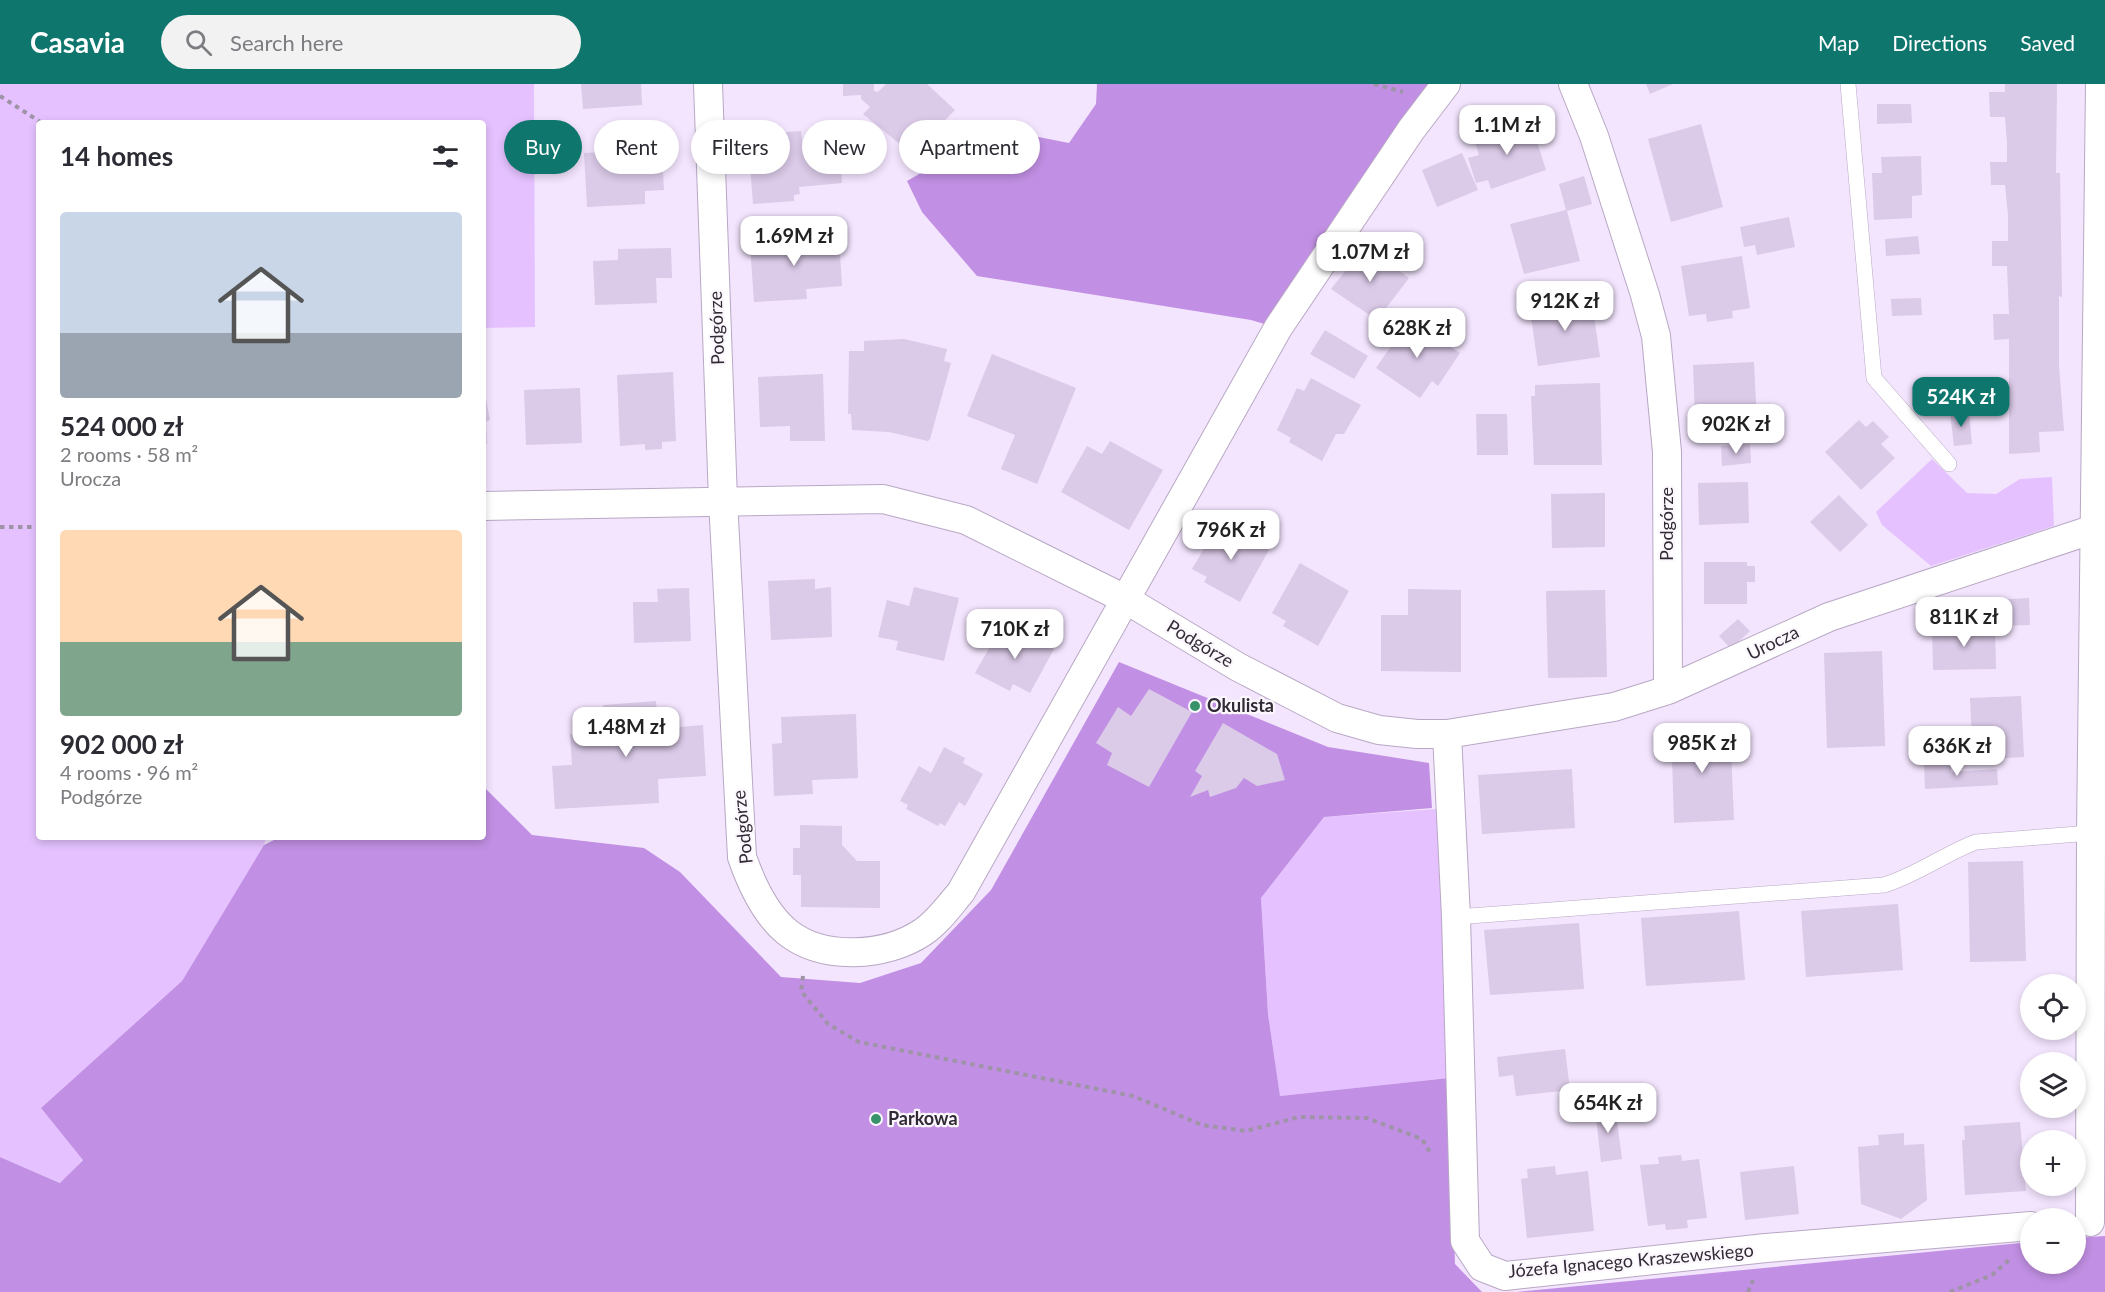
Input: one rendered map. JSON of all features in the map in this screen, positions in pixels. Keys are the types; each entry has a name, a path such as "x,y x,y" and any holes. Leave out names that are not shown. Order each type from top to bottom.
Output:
{"street":[{"name":"Podgórze","path":"708,84 723,500 742,857 751,883 772,915 787,932 833,951 864,952 895,945 922,932 942,915 961,892 1278,328 1411,130 1446,84"},
{"name":"Podgórze","path":"1574,84 1598,147 1646,295 1656,336 1666,452 1668,690"},
{"path":"2090,1222 2091,833 2099,529 2100,84"},
{"name":"Podgórze","path":"486,506 883,499 966,520 1125,599 1238,667 1337,718 1379,730 1447,734"},
{"name":"Urocza","path":"1447,734 1614,707 1668,690 1829,617 2099,529"},
{"name":"Józefa Ignacego Kraszewskiego","path":"1447,734 1456,917 1466,1241 1482,1267 1505,1276 1766,1248 2020,1227"}],"lane":[{"path":"1848,84 1874,378 1948,464"},
{"path":"1456,917 1884,885 1907,878 1958,848 1976,842 2091,833"}],"path":[{"path":"0,96 37,120"},
{"path":"0,527 36,527"},
{"path":"807,942 801,991 828,1024 859,1042 971,1062 1133,1096 1202,1125 1246,1131 1299,1117 1367,1119 1422,1139 1433,1158"},
{"path":"1950,1292 1992,1275 2018,1252"}],"shaded area":[{"path":"0,84 534,84 534,120 504,120 504,174 534,174 535,327 486,328 486,120 36,120 36,840 265,840 182,981 41,1108 83,1159 61,1183 0,1157"},
{"path":"1097,84 1446,84 1278,328 1251,320 977,276 922,212 907,181 919,174 1040,174 1040,137 1069,143 1096,104"},
{"path":"1932,459 1967,493 1996,494 2020,479 2052,477 2054,526 1931,566 1882,525 1876,512"},
{"path":"1119,662 1328,747 1429,763 1432,808 1324,817 1261,898 1268,1014 1280,1096 1449,1078 1455,1264 1482,1292 0,1292 0,1157 60,1183 83,1160 41,1108 182,981 264,845 274,840 486,840 486,789 532,835 644,848 680,872 781,977 860,983 921,963 991,890"},
{"path":"1450,808 1449,1078 1280,1096 1268,1014 1261,898 1324,817"},
{"path":"2105,1236 2105,1292 1517,1292 2020,1243 2020,1274 2086,1274 2086,1237"}],"building":[{"path":"581,84 641,84 642,105 583,109"},
{"path":"843,84 874,84 874,91 878,92 886,84 927,84 955,110 945,120 899,120 899,143 887,134 887,120 870,120 863,114 870,107 861,99 861,95 843,96"},
{"path":"1646,84 1673,84 1650,94"},
{"path":"2005,84 2057,84 2056,173 2060,173 2062,297 2059,296 2059,366 2064,431 2039,432 2040,452 2009,454 2009,339 1994,340 1993,314 2009,314 2007,266 1992,266 1992,241 2008,241 2008,215 2005,185 1991,185 1990,162 2007,162 2007,143 2005,117 1990,117 1989,92 2005,92"},
{"path":"1877,104 1911,104 1912,123 1877,124"},
{"path":"1530,120 1546,170 1491,189 1488,180 1476,183 1468,158 1479,155 1474,139"},
{"path":"1701,124 1723,207 1671,222 1648,139"},
{"path":"801,131 802,174 841,174 842,183 799,187 800,194 794,195 794,201 753,204 751,174 790,174 790,132"},
{"path":"594,152 594,174 663,174 664,190 645,191 645,204 587,207 584,153"},
{"path":"1462,153 1478,190 1437,207 1422,170"},
{"path":"1921,156 1922,195 1912,196 1912,218 1874,220 1872,173 1882,173 1881,157"},
{"path":"1584,176 1592,204 1567,211 1580,261 1524,274 1510,224 1566,210 1559,184"},
{"path":"1789,217 1795,247 1757,255 1755,245 1744,247 1740,227"},
{"path":"798,231 799,241 839,238 842,286 806,289 807,299 754,302 750,244 776,242 780,232"},
{"path":"1918,236 1920,254 1886,256 1885,239"},
{"path":"1365,246 1409,278 1377,320 1331,289"},
{"path":"671,248 672,278 656,278 657,303 595,305 593,261 618,260 618,249"},
{"path":"1742,256 1750,308 1732,311 1733,318 1707,322 1706,314 1689,316 1681,266"},
{"path":"1587,294 1589,304 1592,303 1600,357 1538,366 1530,310 1562,306 1560,298"},
{"path":"1921,298 1922,315 1892,316 1891,299"},
{"path":"1411,317 1429,333 1460,353 1438,386 1432,381 1420,398 1376,368"},
{"path":"1325,330 1368,356 1354,379 1310,354"},
{"path":"904,339 947,349 944,361 951,363 930,439 928,441 889,432 852,430 851,414 848,414 849,351 864,351 864,341"},
{"path":"992,354 1076,388 1037,484 1001,469 1015,435 967,416"},
{"path":"1754,362 1757,424 1718,426 1718,416 1695,417 1693,365"},
{"path":"673,372 676,441 662,442 662,449 645,450 645,444 620,446 617,375"},
{"path":"823,374 825,441 790,441 790,426 760,427 758,377"},
{"path":"1311,378 1361,405 1344,434 1336,434 1322,461 1289,442 1291,438 1277,430 1297,388 1304,391"},
{"path":"1600,383 1602,465 1534,465 1531,396 1535,396 1535,385"},
{"path":"580,388 582,443 526,445 524,390"},
{"path":"486,399 490,420 486,422"},
{"path":"1969,411 1972,444 1954,446 1950,413"},
{"path":"1476,414 1507,414 1508,455 1477,455"},
{"path":"1859,420 1866,427 1873,421 1889,437 1881,444 1895,458 1861,490 1825,452"},
{"path":"1110,441 1163,470 1129,530 1061,492 1087,446 1102,454"},
{"path":"1750,444 1751,463 1722,466 1721,446"},
{"path":"1748,482 1749,523 1699,525 1698,483"},
{"path":"1605,493 1605,547 1552,548 1551,494"},
{"path":"1839,495 1868,525 1840,552 1810,522"},
{"path":"1220,521 1270,548 1240,602 1204,582 1207,577 1192,569"},
{"path":"1704,562 1747,562 1747,566 1755,566 1755,582 1747,582 1747,604 1704,604"},
{"path":"1300,563 1349,591 1318,646 1283,626 1286,621 1272,613"},
{"path":"815,579 815,589 831,587 832,637 771,640 768,581"},
{"path":"914,587 959,598 944,661 896,650 898,641 878,637 887,600 909,606"},
{"path":"689,588 691,641 634,643 633,602 658,602 657,589"},
{"path":"1408,589 1461,590 1461,672 1381,671 1381,615 1408,615"},
{"path":"1605,590 1607,677 1548,678 1546,591"},
{"path":"2029,598 2030,625 1995,626 1993,600"},
{"path":"1738,619 1750,631 1731,649 1719,636"},
{"path":"1004,622 1054,649 1030,693 1013,684 1010,691 975,673"},
{"path":"1995,626 1996,669 1933,670 1932,628"},
{"path":"1882,651 1885,746 1827,748 1824,653"},
{"path":"1149,689 1192,712 1149,787 1107,765 1112,753 1096,743 1118,707 1131,716"},
{"path":"2021,696 2024,757 1973,760 1970,698"},
{"path":"656,701 658,729 703,725 706,776 658,779 659,803 555,809 552,766 572,765 570,734 585,734 584,726 604,705"},
{"path":"856,714 858,778 812,780 813,794 774,796 772,744 782,743 781,717"},
{"path":"1223,723 1277,754 1285,780 1257,786 1244,778 1236,788 1210,797 1208,790 1190,797 1202,776 1195,771"},
{"path":"1730,725 1734,820 1674,823 1671,727"},
{"path":"944,747 965,758 963,763 983,774 965,806 959,802 945,826 940,823 938,826 906,809 908,805 900,801 919,766 931,773"},
{"path":"1951,762 1951,772 1997,769 1998,785 1925,789 1924,764"},
{"path":"1572,769 1575,828 1482,834 1478,775"},
{"path":"800,825 842,826 842,845 857,861 880,861 880,908 801,907 801,875 793,875 793,848 800,848"},
{"path":"2023,861 2026,961 1970,962 1968,862"},
{"path":"1898,904 1903,970 1806,977 1801,911"},
{"path":"1739,911 1745,980 1646,986 1641,918"},
{"path":"1579,923 1584,989 1490,995 1484,930"},
{"path":"1565,1049 1570,1090 1516,1096 1513,1075 1499,1077 1497,1057"},
{"path":"1615,1106 1622,1159 1601,1162 1595,1108"},
{"path":"2020,1122 2020,1191 1965,1195 1962,1140 1965,1140 1964,1126"},
{"path":"1904,1133 1904,1145 1924,1144 1927,1200 1901,1219 1861,1204 1858,1147 1879,1145 1878,1135"},
{"path":"1681,1155 1682,1161 1699,1159 1707,1218 1687,1220 1688,1228 1666,1230 1665,1224 1648,1226 1640,1165 1659,1164 1658,1157"},
{"path":"1555,1166 1556,1175 1588,1171 1594,1231 1527,1238 1521,1179 1528,1178 1527,1169"},
{"path":"1794,1166 1799,1214 1745,1220 1740,1172"}],"place":[{"name":"Okulista","path":"1195,706"},
{"name":"Parkowa","path":"876,1119"}]}
